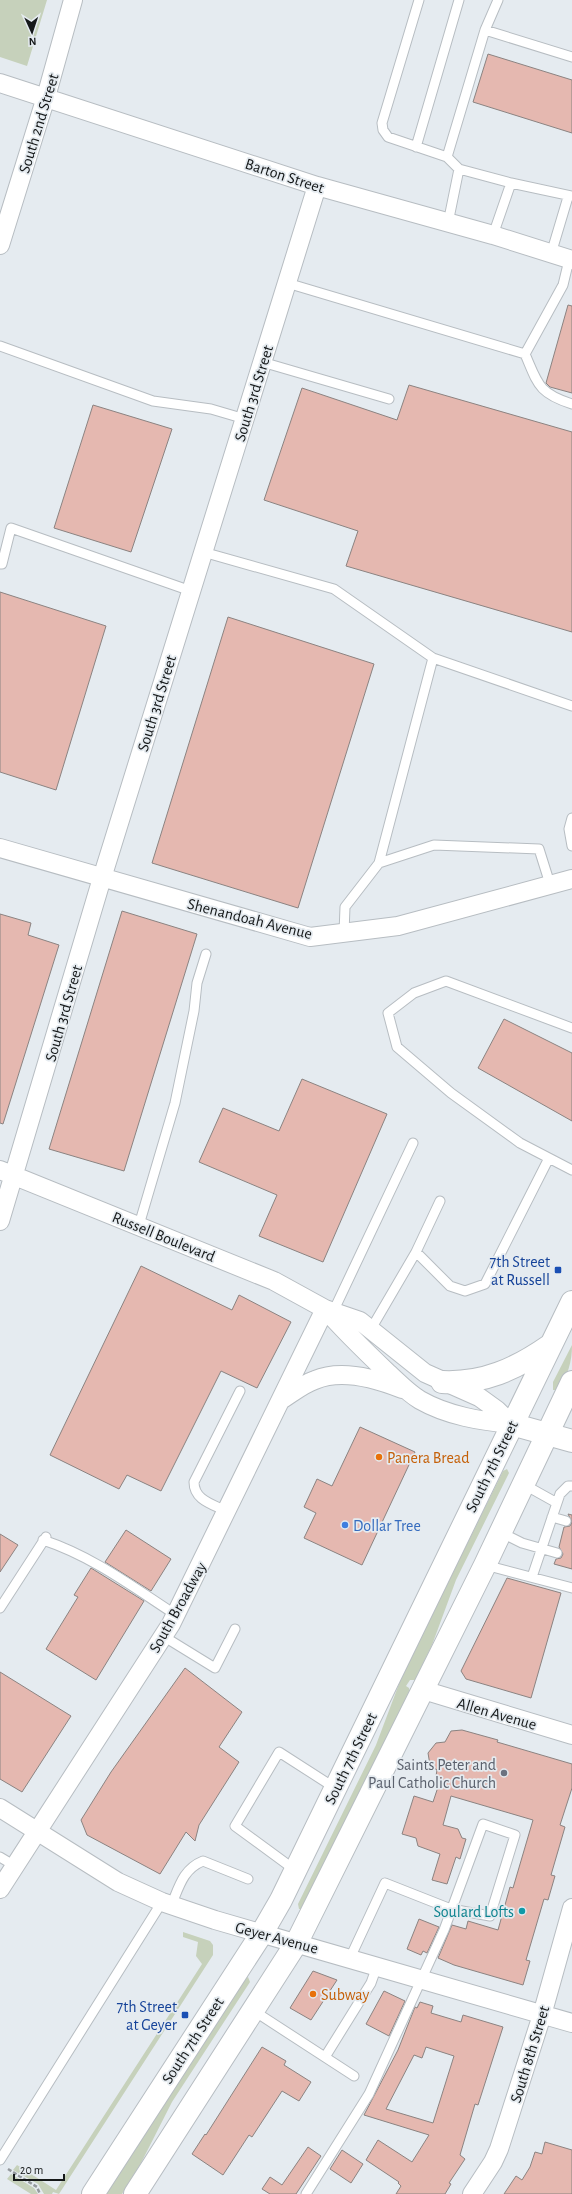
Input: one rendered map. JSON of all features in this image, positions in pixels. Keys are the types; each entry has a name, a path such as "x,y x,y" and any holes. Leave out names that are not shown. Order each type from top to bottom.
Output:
{"main road":[{"name":"South 7th Street","path":"93,2194 262,1933 296,1870 572,1302"},
{"path":"442,1382 474,1381 489,1378 526,1362 550,1345"},
{"path":"135,2194 297,1942 485,1564 572,1382"},
{"name":"Russell Boulevard","path":"512,1424 572,1441"}],"street":[{"name":"South 2nd Street","path":"0,245 46,97 73,0"},
{"name":"Barton Street","path":"0,83 317,186 493,235 571,260"},
{"name":"South 3rd Street","path":"0,1221 8,1172 102,878 317,186"},
{"name":"Shenandoah Avenue","path":"0,848 310,937 398,926 572,879"},
{"name":"Russell Boulevard","path":"8,1172 274,1281 329,1310 360,1321 412,1364 442,1382 479,1397 497,1410 512,1424"},
{"name":"Russell Boulevard","path":"329,1310 349,1337 409,1392 421,1401 448,1412 489,1422 512,1424"},
{"name":"South Broadway","path":"0,1889 176,1616 280,1400 329,1310"},
{"path":"280,1400 315,1380 337,1375 385,1383 409,1392"},
{"name":"Allen Avenue","path":"423,1690 572,1735"},
{"name":"Geyer Avenue","path":"0,1808 118,1882 167,1904 572,2023"},
{"name":"South 8th Street","path":"472,2194 493,2162 499,2149 542,2014 572,1908"}],"lane":[{"path":"419,0 382,123 383,130 388,137 447,157 459,169 511,183 570,196 551,254"},
{"path":"416,147 459,0"},
{"path":"447,157 485,30 498,0"},
{"path":"485,30 572,57"},
{"path":"448,223 459,169"},
{"path":"493,235 511,183"},
{"path":"525,354 563,285 571,260"},
{"path":"287,283 525,354 539,386 557,399 572,404"},
{"path":"0,346 153,401 211,409 245,419"},
{"path":"262,362 389,398"},
{"path":"0,564 2,564 11,528 191,591"},
{"path":"203,552 334,589 433,658 572,706"},
{"path":"344,933 345,907 379,863 433,658"},
{"path":"572,818 569,829 572,846"},
{"path":"379,863 434,845 539,849 550,884"},
{"path":"139,1225 175,1103 194,1011 197,983 206,954"},
{"path":"572,1028 446,981 414,993 388,1013 397,1047 451,1093 520,1143 572,1170"},
{"path":"329,1310 413,1143"},
{"path":"416,1252 450,1286 464,1291 485,1284 549,1158"},
{"path":"371,1329 416,1252 440,1201"},
{"path":"226,1511 197,1496 194,1490 194,1482 240,1391"},
{"path":"523,1484 557,1503"},
{"path":"532,1577 560,1494 568,1486 572,1486"},
{"path":"552,1517 566,1521"},
{"path":"500,1532 541,1549 557,1553"},
{"path":"0,1608 45,1538 100,1565 176,1616"},
{"path":"485,1564 572,1588"},
{"path":"163,1636 215,1668 235,1629"},
{"path":"296,1870 235,1826 278,1752 335,1788"},
{"path":"306,2194 369,2094 451,1909 483,1824 515,1835 490,1916 451,1909 385,1883 350,1958"},
{"path":"0,1857 15,1866"},
{"path":"2,2163 8,2147 192,1865 203,1861 248,1879"},
{"path":"325,2057 371,1984 377,1966"},
{"path":"254,2011 354,2076"}],"path":[{"path":"2,2163 37,2187 40,2194"}],"green space":[{"path":"0,0 47,0 27,66 0,57"},
{"path":"572,1345 567,1374 557,1390 553,1390 553,1382"},
{"path":"507,1469 509,1473 456,1580 432,1645 415,1680 410,1680 406,1686 409,1688 410,1692 302,1909 299,1909 298,1904 376,1745 402,1676 503,1471"},
{"path":"183,1932 210,1941 213,1945 213,1955 59,2194 53,2192 52,2194 44,2194 38,2184 13,2170 17,2165 56,2190 202,1964 196,1956 198,1942 183,1937"},
{"path":"248,1977 250,1982 172,2102 141,2163 122,2194 106,2194 246,1978"},
{"path":"11,2174 34,2188 38,2194 31,2194 7,2179"}],"building":[{"path":"488,54 572,80 572,133 473,102"},
{"path":"568,305 572,306 572,393 550,387 546,383"},
{"path":"409,385 572,432 572,632 346,566 358,531 264,500 302,388 397,420"},
{"path":"93,405 172,429 131,552 54,528"},
{"path":"0,592 106,626 56,790 0,772"},
{"path":"228,617 374,664 298,908 152,863"},
{"path":"122,911 197,934 124,1171 49,1149"},
{"path":"0,914 31,923 28,935 59,945 3,1124 0,1123"},
{"path":"504,1019 572,1053 572,1121 478,1068"},
{"path":"302,1079 387,1114 323,1262 259,1236 277,1195 199,1162 223,1108 279,1131"},
{"path":"141,1266 232,1310 239,1295 291,1322 257,1388 221,1371 161,1491 127,1475 119,1489 50,1455"},
{"name":"Dollar Tree","path":"360,1427 415,1452 362,1565 304,1538 316,1513 304,1507 317,1479 332,1486"},
{"path":"568,1514 572,1515 572,1522"},
{"path":"572,1522 572,1569 554,1564 556,1559 561,1558 563,1554 559,1547 564,1527 570,1526"},
{"path":"126,1530 171,1559 151,1591 105,1562"},
{"path":"0,1534 18,1545 0,1572"},
{"path":"91,1568 144,1601 96,1680 46,1649 78,1597 74,1595"},
{"path":"507,1578 561,1593 531,1698 466,1679 461,1671"},
{"path":"185,1668 242,1712 219,1747 239,1762 199,1825 195,1841 186,1832 160,1874 87,1835 81,1820 111,1772"},
{"path":"0,1672 71,1716 22,1792 0,1779"},
{"path":"462,1730 572,1764 572,1788 560,1825 565,1827 551,1875 555,1876 548,1900 544,1899 526,1960 530,1961 523,1985 454,1965 438,1958 452,1925 466,1929 468,1921 498,1930 510,1887 513,1888 533,1820 451,1796 443,1825 458,1829 462,1838 466,1839 460,1859 456,1857 447,1884 432,1880 440,1854 418,1846 416,1838 402,1834 414,1796 433,1802 439,1784 436,1776 437,1770 430,1765 428,1753 436,1743 445,1742 451,1731"},
{"path":"419,1919 439,1927 427,1953 423,1951 421,1955 407,1949"},
{"name":"Subway","path":"313,1971 337,1980 311,2020 290,2008"},
{"path":"384,1991 405,2001 389,2036 366,2024"},
{"path":"420,2002 433,2006 431,2013 461,2022 463,2015 503,2027 478,2105 475,2104 460,2155 465,2159 449,2183 451,2184 445,2194 396,2194 401,2186 398,2183 399,2182 366,2160 378,2140 412,2162 429,2135 364,2115 398,2050 415,2007 417,2008","holes":["426,2047 454,2056 433,2123 386,2109 414,2055 422,2058"]},
{"path":"262,2047 286,2061 284,2065 311,2082 299,2101 282,2091 252,2137 249,2135 223,2175 192,2154 205,2134 206,2135"},
{"path":"545,2142 572,2150 572,2194 504,2194 516,2176 522,2180 530,2167 535,2152 542,2154"},
{"path":"308,2147 321,2156 296,2194 270,2194 262,2189 270,2177 282,2185"},
{"path":"342,2150 363,2164 351,2183 330,2169"}],"place":[{"name":"7th Street at Russell","path":"558,1270"},
{"name":"Panera Bread","path":"379,1457"},
{"name":"Dollar Tree","path":"345,1525"},
{"name":"Saints Peter and Paul Catholic Church","path":"504,1773"},
{"name":"Soulard Lofts","path":"522,1911"},
{"name":"Subway","path":"313,1994"},
{"name":"7th Street at Geyer","path":"185,2015"}]}
